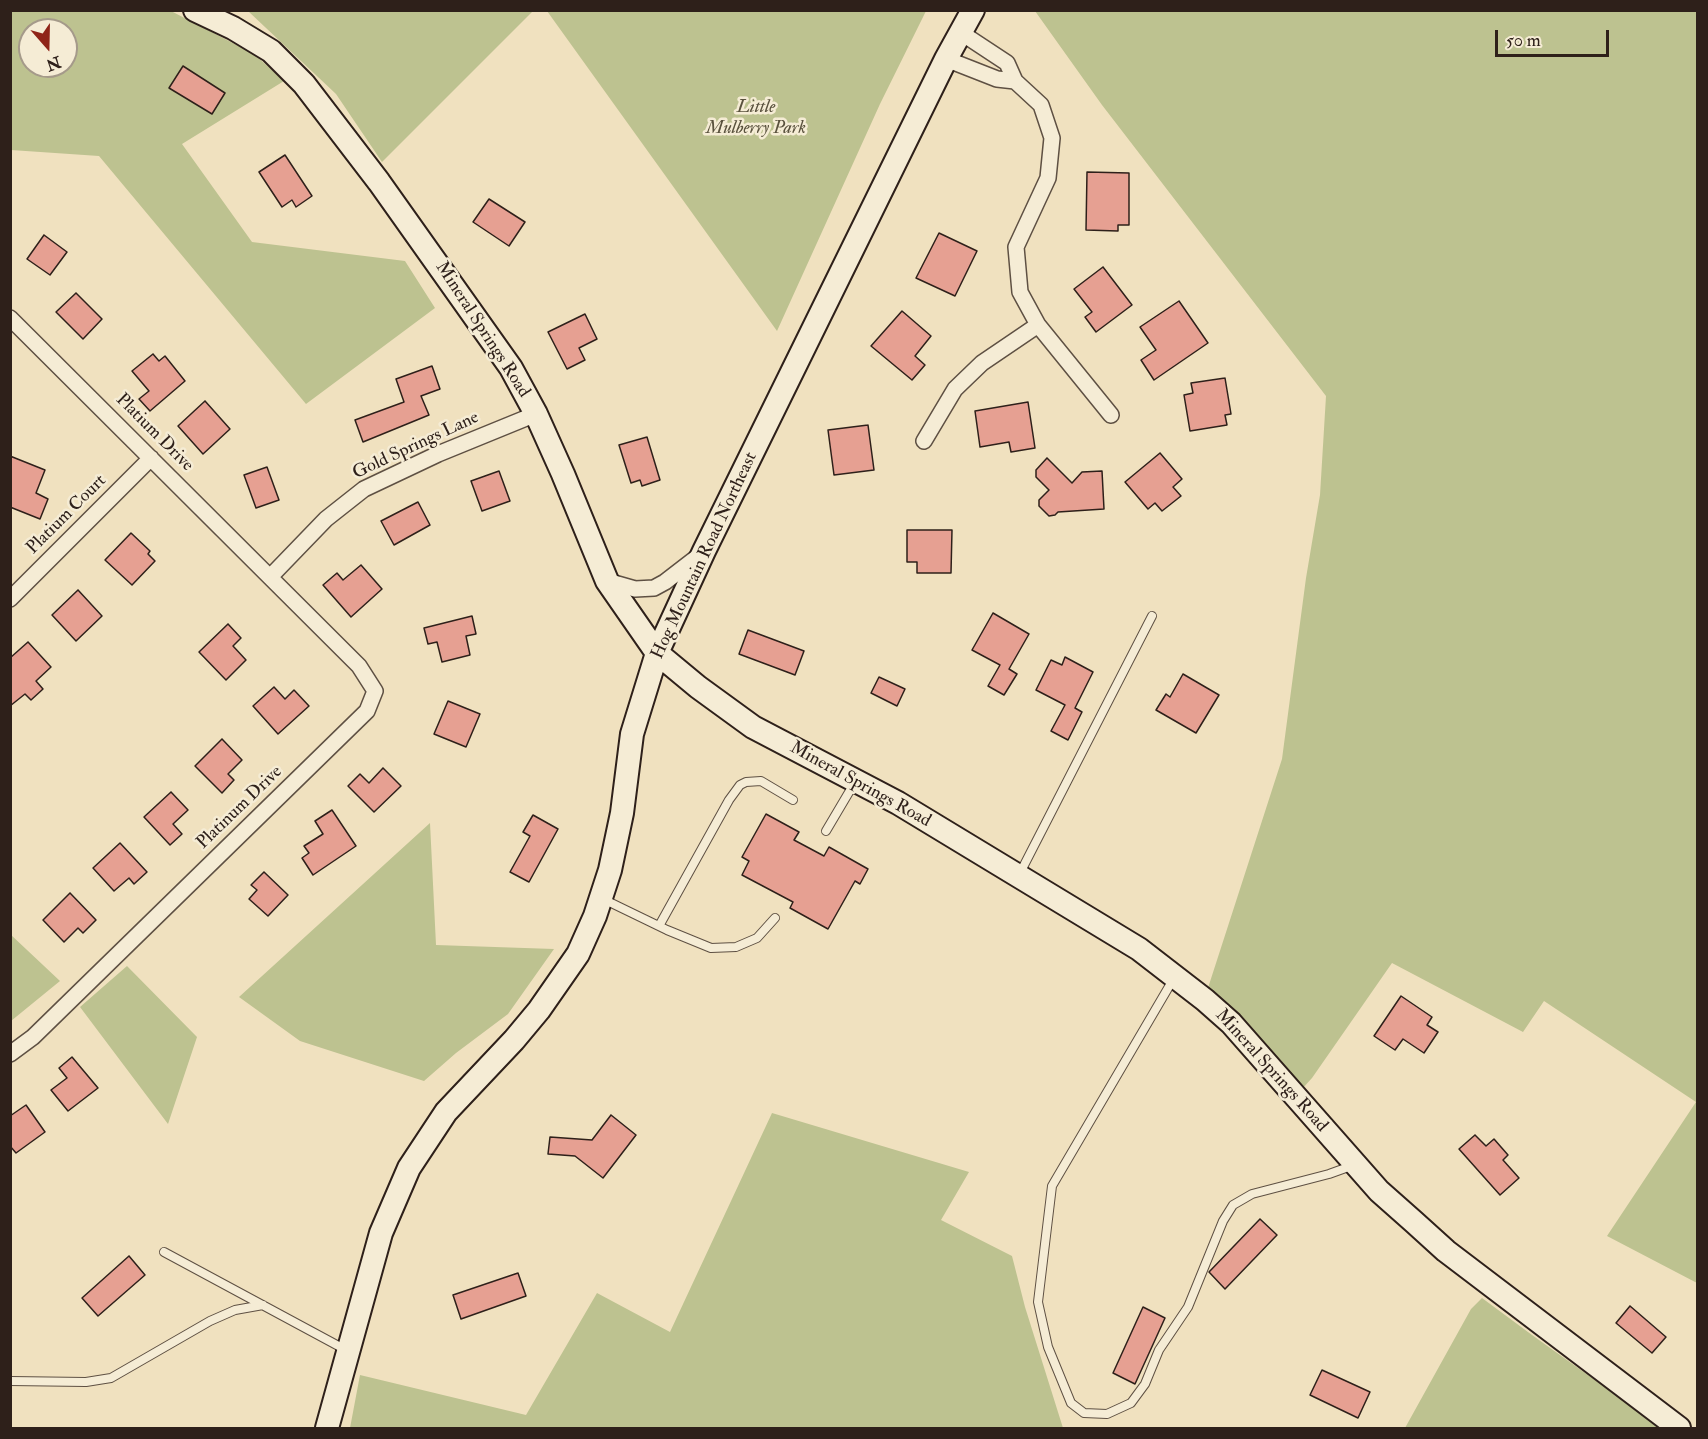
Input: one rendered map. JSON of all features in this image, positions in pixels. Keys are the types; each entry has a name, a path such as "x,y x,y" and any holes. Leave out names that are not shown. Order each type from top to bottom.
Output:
{"street":[{"name":"Mineral Springs Road","path":"195,10 233,28 271,51 304,84 380,182 511,368 536,414 608,581 657,653 698,687 753,727 897,803 1139,949 1231,1023 1380,1191 1446,1251 1679,1428"},
{"name":"Hog Mountain Road Northeast","path":"327,1428 381,1233 408,1168 446,1112 514,1040 539,1010 578,954 610,870 622,813 632,734 657,653 704,551 946,59 973,10"},
{"path":"960,32 1007,63 1015,81 1041,105 1052,138 1048,178 1016,248 1020,292 1038,325 1111,415"},
{"path":"946,59 997,79 1015,81"},
{"name":"Platium Drive","path":"10,318 270,577"},
{"path":"924,441 955,389 982,363 1038,325"},
{"name":"Gold Springs Lane","path":"270,577 326,519 364,489 438,454 536,414"},
{"name":"Platium Court","path":"10,599 151,458"},
{"path":"608,581 635,589 654,588 704,551"},
{"name":"Platinum Drive","path":"10,1054 33,1037 367,711 375,691 368,677 270,577"}],"lane":[{"path":"1019,876 1152,616"},
{"path":"659,926 740,784 761,781 793,800"},
{"path":"826,831 855,781"},
{"path":"601,898 711,948 736,947 757,938 775,918"},
{"path":"1175,977 1052,1186 1038,1302 1048,1347 1071,1403 1084,1413 1107,1414 1131,1403 1145,1384 1159,1350 1188,1307 1223,1221 1233,1205 1252,1194 1329,1174 1356,1164"},
{"path":"164,1252 347,1351"},
{"path":"10,1381 86,1382 111,1378 210,1321 235,1310 263,1305"}],"green space":[{"path":"10,11 171,11 254,54 284,81 182,144 252,242 405,261 435,308 306,404 99,156 11,150"},
{"path":"248,11 533,11 382,162 336,94"},
{"name":"Little Mulberry Park","path":"547,11 926,11 880,104 777,331"},
{"path":"1035,11 1697,11 1697,1283 1607,1236 1696,1102 1544,1001 1523,1032 1392,963 1302,1089 1207,991 1282,759 1306,578 1320,495 1326,396 1102,105"},
{"path":"430,823 436,945 554,949 508,1014 456,1053 424,1081 300,1041 239,997"},
{"path":"10,934 60,981 11,1021 10,1021"},
{"path":"127,966 197,1037 168,1124 80,1007"},
{"path":"772,1113 969,1172 941,1220 1012,1256 1025,1307 1063,1428 350,1428 360,1375 526,1415 597,1293 670,1332"},
{"path":"1482,1298 1662,1428 1405,1428 1471,1309"}],"building":[{"path":"183,66 225,93 212,114 169,88"},
{"path":"285,155 312,196 296,207 292,200 282,207 259,172"},
{"path":"1087,172 1129,173 1129,225 1118,225 1118,231 1086,230"},
{"path":"489,199 525,222 509,246 473,222"},
{"path":"939,233 977,251 955,296 916,278"},
{"path":"44,235 67,252 50,275 27,259"},
{"path":"1103,267 1132,305 1096,332 1085,317 1092,312 1074,289"},
{"path":"76,293 102,319 83,339 56,312"},
{"path":"1179,301 1208,343 1154,380 1141,360 1156,350 1140,327"},
{"path":"902,311 931,336 915,356 925,365 912,380 871,346"},
{"path":"585,314 597,339 579,348 585,360 567,369 548,332"},
{"path":"153,354 159,361 165,356 185,381 150,411 139,399 149,391 132,371"},
{"path":"432,366 440,389 421,396 429,415 363,442 355,420 404,402 396,379"},
{"path":"1225,378 1231,414 1225,415 1227,425 1190,431 1184,395 1193,393 1191,383"},
{"path":"205,401 230,429 203,454 178,426"},
{"path":"1028,402 1035,448 1011,452 1009,442 980,447 975,411"},
{"path":"868,425 874,470 834,475 828,430"},
{"path":"647,437 660,480 642,486 640,480 631,483 619,445"},
{"path":"1160,453 1182,479 1173,487 1181,496 1162,511 1155,503 1148,509 1125,482"},
{"path":"10,456 45,470 36,493 48,499 40,519 10,507"},
{"path":"1047,458 1072,483 1082,472 1102,471 1104,509 1058,512 1049,516 1039,506 1039,500 1049,490 1036,477 1036,470"},
{"path":"267,467 279,500 256,508 244,475"},
{"path":"499,471 510,501 482,511 471,481"},
{"path":"418,502 430,525 394,545 381,521"},
{"path":"907,530 952,530 951,573 917,573 917,562 907,562"},
{"path":"131,533 150,551 148,554 155,561 132,585 105,560"},
{"path":"361,565 382,589 351,617 323,585 337,573 343,580"},
{"path":"78,590 102,616 76,641 52,615"},
{"path":"993,613 1029,634 1009,669 1017,674 1004,695 988,686 1000,665 972,650"},
{"path":"472,616 476,634 466,636 470,655 442,662 437,642 428,644 424,628"},
{"path":"228,624 241,638 233,646 246,660 226,680 199,652"},
{"path":"748,630 804,651 795,675 739,654"},
{"path":"28,642 51,667 36,681 43,689 31,700 25,694 10,706 10,658"},
{"path":"1065,657 1093,672 1075,708 1082,712 1068,740 1051,731 1065,705 1036,690 1051,660 1062,665"},
{"path":"1183,674 1219,695 1196,733 1156,710 1166,694 1170,697"},
{"path":"879,677 905,689 897,706 871,693"},
{"path":"274,687 285,699 294,690 309,706 278,734 253,706"},
{"path":"448,701 480,714 466,747 434,734"},
{"path":"222,739 242,760 228,774 234,780 222,793 195,766"},
{"path":"383,768 401,786 374,812 348,786 360,774 369,783"},
{"path":"171,792 188,810 173,824 182,834 170,845 144,817"},
{"path":"332,810 356,846 313,875 302,858 309,853 304,846 323,834 315,821"},
{"path":"766,814 799,832 794,840 824,856 829,847 868,869 860,884 855,881 828,929 790,908 793,902 742,875 749,861 742,857"},
{"path":"533,815 558,829 529,882 510,872 530,836 523,832"},
{"path":"120,843 147,872 134,884 129,878 114,891 93,868"},
{"path":"264,872 288,895 268,916 249,899 257,890 251,885"},
{"path":"70,893 96,920 83,933 78,928 64,942 43,920"},
{"path":"1401,996 1432,1017 1427,1025 1438,1032 1424,1053 1403,1039 1395,1050 1374,1036"},
{"path":"72,1057 98,1088 68,1111 51,1090 67,1078 59,1068"},
{"path":"26,1105 45,1132 16,1153 10,1146 10,1116"},
{"path":"611,1115 636,1135 603,1178 575,1156 548,1154 550,1137 592,1140"},
{"path":"1475,1135 1486,1146 1494,1139 1508,1155 1503,1160 1519,1178 1500,1195 1459,1149"},
{"path":"1260,1219 1277,1235 1225,1289 1209,1272"},
{"path":"129,1256 145,1275 98,1316 82,1298"},
{"path":"518,1273 526,1296 461,1319 453,1295"},
{"path":"1630,1306 1666,1337 1652,1353 1616,1323"},
{"path":"1143,1307 1165,1318 1135,1384 1113,1373"},
{"path":"1322,1370 1370,1392 1358,1418 1310,1395"}]}
